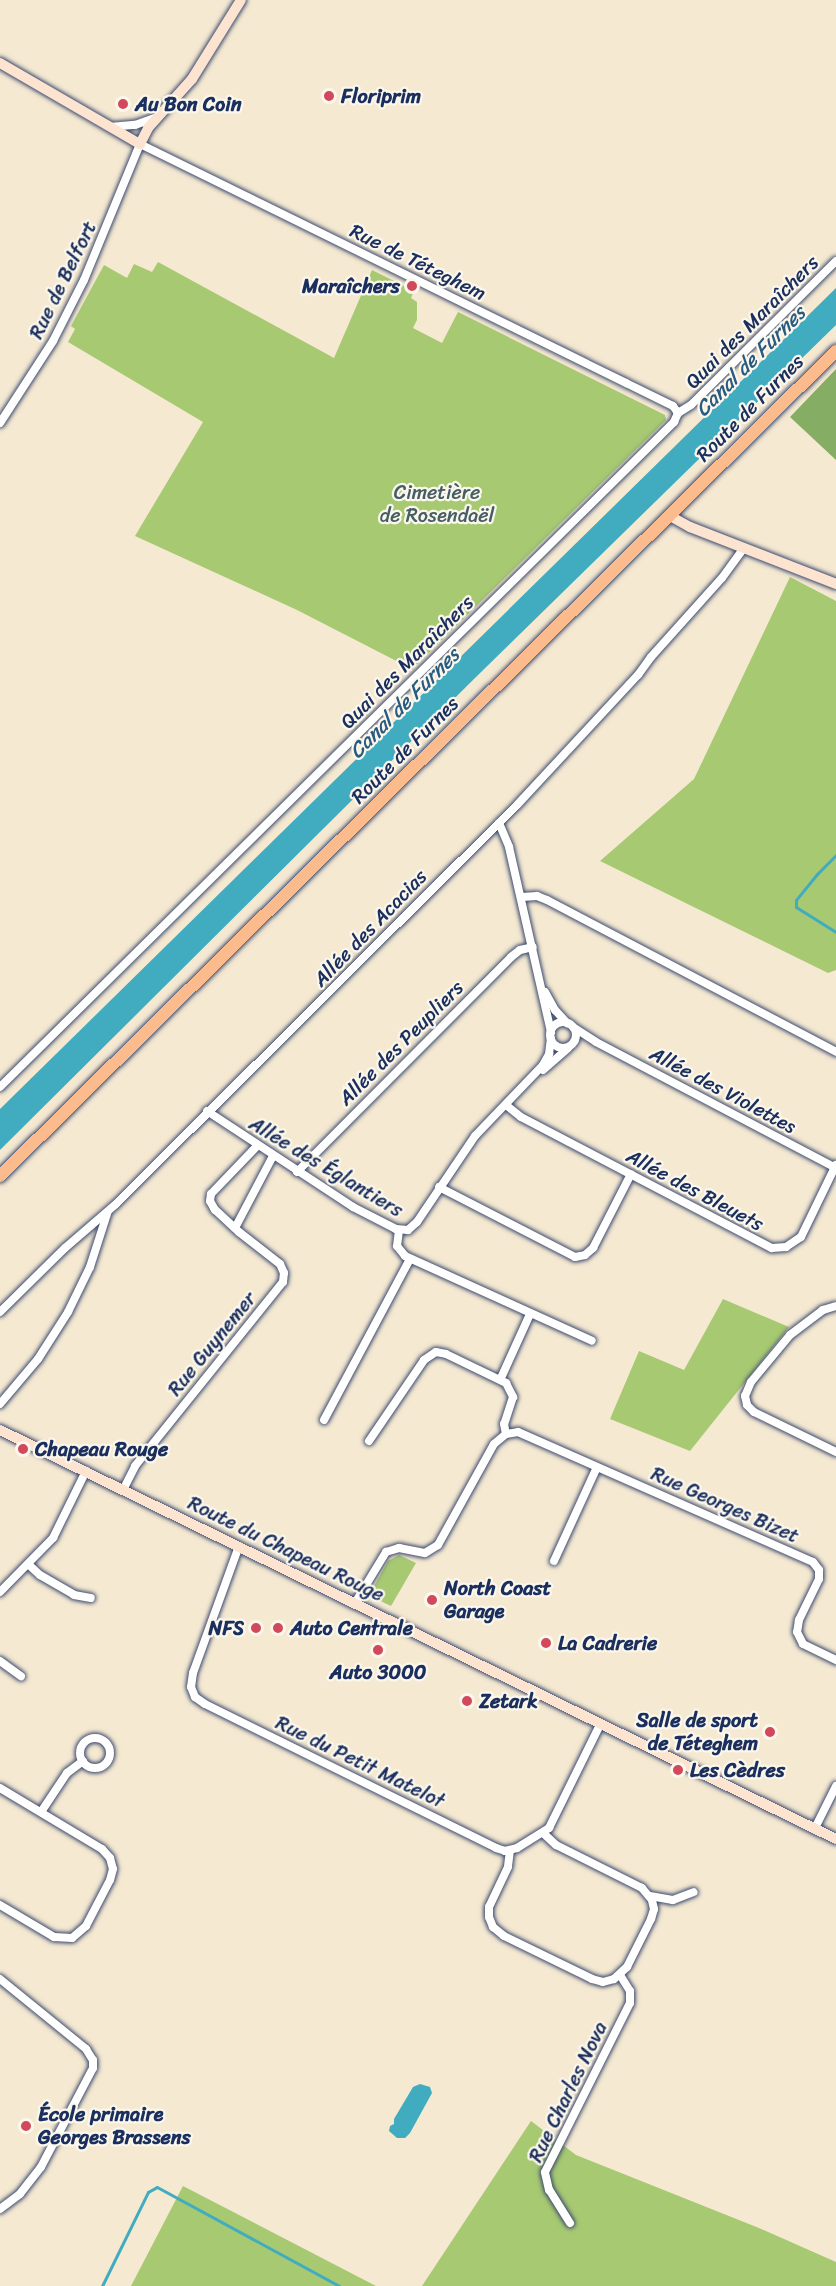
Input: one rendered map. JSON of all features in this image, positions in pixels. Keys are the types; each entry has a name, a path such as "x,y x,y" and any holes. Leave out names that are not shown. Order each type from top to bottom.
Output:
{"main road":[{"name":"Route de Furnes","path":"0,1176 836,351"}],"street":[{"path":"0,63 140,144 148,128 192,79 241,0"},
{"path":"109,127 140,124 163,113"},
{"name":"Rue de Téteghem","path":"140,144 645,392 673,406 678,413"},
{"name":"Rue de Belfort","path":"0,423 53,341 84,280 140,144"},
{"name":"Quai des Maraîchers","path":"0,1087 666,430 676,420 678,413 691,405 836,261"},
{"path":"670,516 836,584"},
{"name":"Allée des Acacias","path":"0,1312 116,1203 499,822 638,675 651,657 722,578 744,548"},
{"path":"499,822 508,841 522,897 551,1035 548,1058 533,1078"},
{"path":"522,897 537,896 548,900 836,1052"},
{"name":"Allée des Peupliers","path":"297,1172 511,957 520,950 533,947"},
{"path":"399,1230 413,1227 472,1141 533,1078 572,1044 576,1033 552,1006 540,979"},
{"path":"551,1035 557,1024 570,1025"},
{"name":"Allée des Violettes","path":"570,1025 596,1042 836,1166"},
{"path":"551,1035 558,1047 572,1044"},
{"name":"Allée des Violettes","path":"572,1044 584,1039 596,1042"},
{"name":"Allée des Bleuets","path":"506,1105 521,1117 765,1245 776,1248 790,1245 801,1237 836,1166"},
{"name":"Allée des Églantiers","path":"207,1112 353,1207 399,1230 398,1249 410,1259"},
{"name":"Rue Guynemer","path":"123,1490 138,1462 283,1282 284,1273 280,1264 213,1208 210,1196 257,1146"},
{"path":"235,1228 273,1156"},
{"path":"439,1187 576,1257 585,1255 592,1248 631,1174"},
{"path":"0,1404 32,1368 56,1334 79,1292 97,1245 101,1225 116,1203"},
{"path":"83,1232 92,1235 97,1245"},
{"path":"324,1420 410,1259 592,1341"},
{"path":"836,1306 823,1311 790,1335 751,1382 745,1396 747,1405 754,1412 836,1452"},
{"path":"501,1378 530,1314"},
{"path":"356,1603 386,1552 399,1548 425,1553 438,1545 494,1444 506,1434 504,1421 513,1397 510,1388 501,1378 446,1354 431,1354 369,1441"},
{"name":"Route du Chapeau Rouge","path":"0,1430 836,1838"},
{"name":"Rue Georges Bizet","path":"506,1434 524,1434 813,1562 820,1576 799,1620 797,1632 806,1646 836,1660"},
{"path":"554,1561 597,1467"},
{"path":"0,1592 53,1538 86,1472"},
{"name":"Rue du Petit Matelot","path":"239,1546 193,1673 191,1687 195,1697 496,1848 510,1850"},
{"path":"28,1564 40,1575 74,1595 91,1598"},
{"path":"0,1661 21,1676"},
{"path":"543,1833 556,1845 638,1886 650,1896 654,1906 652,1916 620,1975 610,1981 596,1980 504,1936 493,1927 489,1917 489,1907 506,1871 510,1850 543,1833 554,1822 601,1723"},
{"path":"41,1812 67,1773 83,1761"},
{"path":"815,1828 836,1786"},
{"path":"0,1788 106,1852 112,1865 110,1880 86,1926 72,1938 54,1937 0,1905"},
{"path":"650,1896 673,1900 694,1892"},
{"name":"Rue Charles Nova","path":"570,2223 549,2190 545,2172 632,2000 629,1987 620,1975"},
{"path":"0,1979 83,2047 93,2060 91,2075 37,2173 15,2198 0,2209"}],"green space":[{"name":"Cimetière de Rosendaël","path":"158,262 334,358 372,270 414,291 411,298 417,302 417,320 413,328 442,343 458,312 665,415 666,420 412,669 297,610 135,536 203,422 68,342 75,329 71,326 104,265 127,278 134,264 152,272"},
{"path":"836,369 836,460 790,417"},
{"path":"790,577 836,601 836,970 828,973 600,861 694,779"},
{"path":"723,1299 789,1327 690,1451 610,1419 639,1351 684,1370"},
{"path":"399,1555 416,1563 391,1606 374,1598 372,1590 388,1561"},
{"path":"531,2121 576,2155 759,2228 836,2262 836,2286 422,2286"},
{"path":"183,2186 376,2286 131,2286"}],"water":[{"path":"836,288 836,325 475,678 0,1150 0,1109"},
{"path":"420,2084 430,2087 432,2093 410,2133 405,2138 397,2138 389,2131 390,2126 394,2124 394,2119 413,2087"}],"waterway":[{"path":"836,855 796,900 796,907 836,932"},
{"path":"102,2286 148,2192 157,2187 339,2286"}],"place":[{"name":"Floriprim","path":"329,96"},
{"name":"Au Bon Coin","path":"123,104"},
{"name":"Maraîchers","path":"412,286"},
{"name":"Chapeau Rouge","path":"23,1449"},
{"name":"North Coast Garage","path":"432,1600"},
{"name":"NFS","path":"256,1628"},
{"name":"Auto Centrale","path":"278,1628"},
{"name":"La Cadrerie","path":"546,1643"},
{"name":"Auto 3000","path":"378,1650"},
{"name":"Zetark","path":"467,1701"},
{"name":"Salle de sport de Téteghem","path":"770,1732"},
{"name":"Les Cèdres","path":"678,1770"},
{"name":"École primaire Georges Brassens","path":"26,2126"}],"water label":[{"name":"Canal de Furnes","path":"750,361"},
{"name":"Canal de Furnes","path":"404,703"}]}
